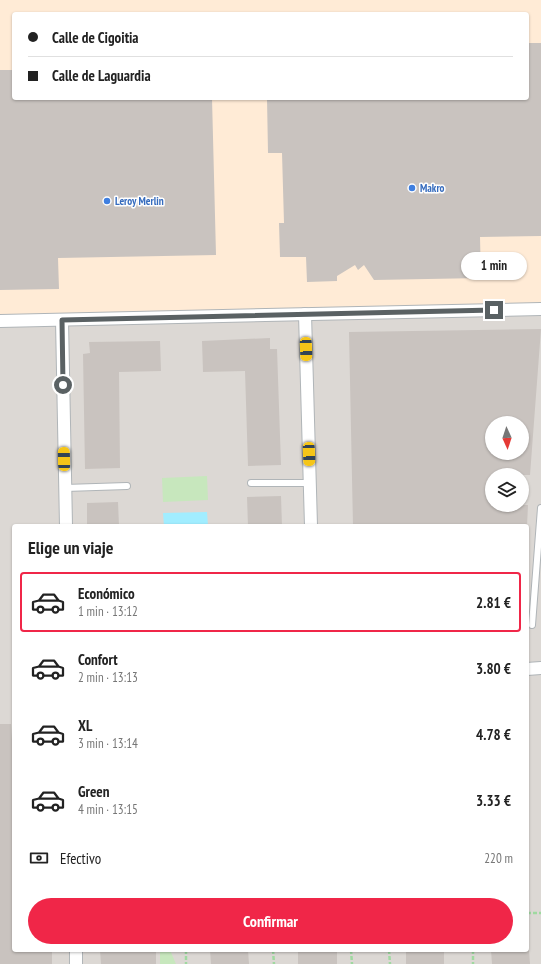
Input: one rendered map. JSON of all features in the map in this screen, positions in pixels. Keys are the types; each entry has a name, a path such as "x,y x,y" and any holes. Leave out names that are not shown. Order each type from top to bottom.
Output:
{"street":[{"path":"0,321 541,309"},
{"path":"305,314 311,524"},
{"path":"62,320 66,524"},
{"path":"529,668 541,668"},
{"path":"76,952 76,964"}],"lane":[{"path":"251,483 310,483"},
{"path":"65,488 127,486"},
{"path":"532,625 541,508"}],"path":[{"path":"529,913 541,913"},
{"path":"186,952 186,964"},
{"path":"274,952 274,964"},
{"path":"351,952 352,964"},
{"path":"389,952 390,964"},
{"path":"473,952 473,964"}],"shaded area":[{"path":"0,0 541,0 541,309 0,321"},
{"path":"541,309 541,964 0,964 0,321"}],"green space":[{"path":"207,476 208,500 163,502 162,478"},
{"path":"160,952 171,952 176,964 160,964"}],"water":[{"path":"207,512 208,524 164,524 163,513"}],"building":[{"name":"Makro","path":"529,43 541,43 541,236 480,237 481,278 374,280 364,265 358,270 355,265 337,276 337,281 307,282 306,257 280,257 279,223 284,223 282,153 268,153 267,100 529,100"},
{"name":"Leroy Merlin","path":"0,70 12,70 12,100 212,100 216,255 58,258 59,289 0,290"},
{"path":"541,329 530,475 529,468 485,468 485,512 528,512 527,524 353,524 349,332"},
{"path":"270,338 270,349 277,349 281,465 248,466 245,371 203,372 202,341"},
{"path":"160,341 161,371 119,372 120,468 85,469 83,354 90,353 89,342"},
{"path":"281,496 282,524 248,524 247,497"},
{"path":"118,502 119,524 87,524 87,503"},
{"path":"0,724 11,724 12,952 52,952 52,964 0,964"},
{"path":"529,950 530,964 492,964 491,952 529,952"},
{"path":"100,952 156,952 156,964 101,964"},
{"path":"210,952 248,952 249,964 211,964"},
{"path":"298,952 337,952 337,964 298,964"},
{"path":"406,952 444,952 444,964 406,964"}],"place":[{"name":"Makro","path":"412,188"},
{"name":"Leroy Merlin","path":"107,201"}],"route":[{"path":"63,385 62,320 494,310"}]}
